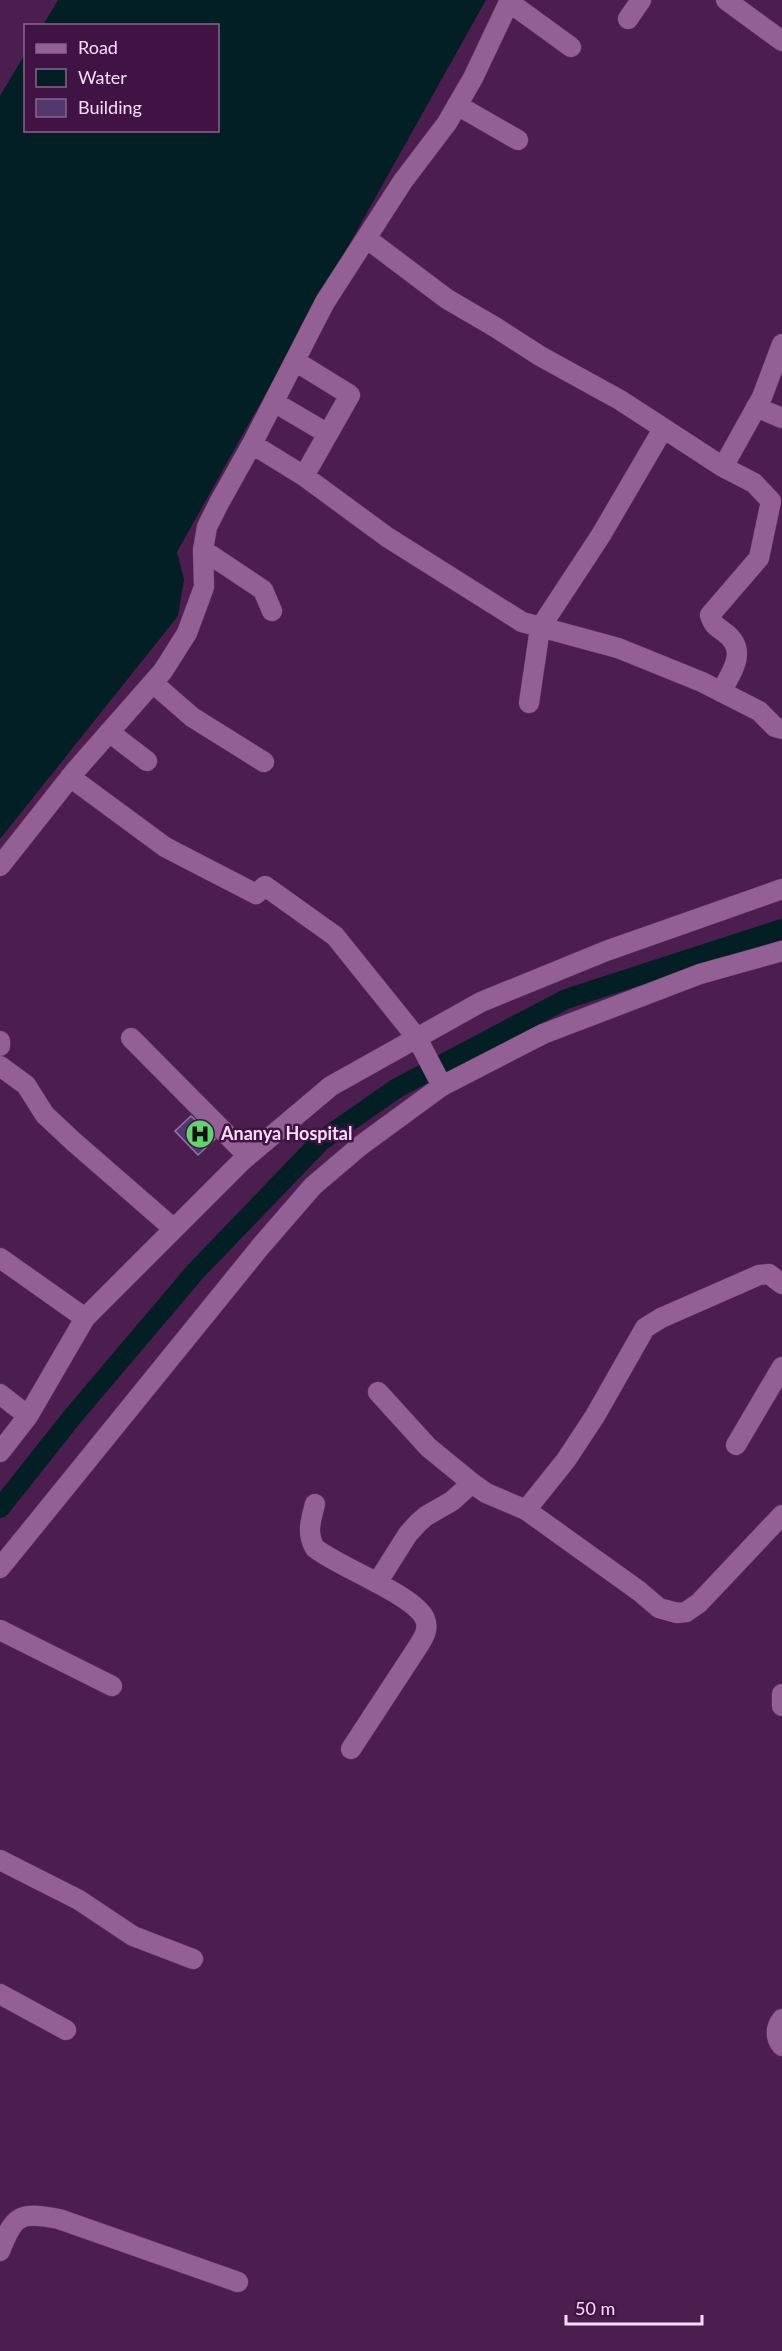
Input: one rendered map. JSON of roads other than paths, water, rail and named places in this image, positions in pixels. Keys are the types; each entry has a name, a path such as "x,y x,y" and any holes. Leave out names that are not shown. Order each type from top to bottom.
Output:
{"street":[{"path":"628,19 641,0"},
{"path":"726,0 782,41"},
{"path":"0,866 70,777 163,671 187,633 204,587 203,550 207,527 325,302 403,181 447,123 473,78 510,1 571,47"},
{"path":"457,105 518,140"},
{"path":"366,238 447,299 540,356 620,400 723,467 754,483 771,501 759,558 710,615 713,625 734,641 738,651 735,665 721,692"},
{"path":"723,467 756,407 782,344"},
{"path":"295,361 350,394 304,476"},
{"path":"274,402 328,434"},
{"path":"756,407 782,418"},
{"path":"529,703 540,628 602,535 663,429"},
{"path":"252,444 304,476 387,537 522,622 618,648 721,692 759,711 775,727 782,729"},
{"path":"203,550 263,590 272,611"},
{"path":"153,683 192,717 264,762"},
{"path":"110,732 147,761"},
{"path":"70,777 165,847 256,894 265,886 335,936 420,1044 440,1082"},
{"path":"0,1452 28,1416 85,1318 248,1156 331,1086 420,1044 481,1002 606,951 782,889"},
{"path":"0,1568 313,1186 440,1082 543,1034 700,974 782,951"},
{"path":"131,1038 248,1156"},
{"path":"0,1041 0,1046"},
{"path":"0,1066 26,1085 45,1115 174,1229"},
{"path":"0,1258 85,1318"},
{"path":"526,1510 566,1460 589,1425 645,1328 662,1318 759,1275 769,1274 782,1284"},
{"path":"736,1445 782,1367"},
{"path":"378,1392 428,1447 472,1483 486,1493 526,1510 639,1591 658,1608 677,1613 686,1612 699,1603 782,1515"},
{"path":"0,1394 28,1416"},
{"path":"377,1582 408,1534 418,1523 452,1501 472,1483"},
{"path":"315,1504 309,1530 309,1539 315,1548 323,1555 377,1582 420,1611 427,1628 351,1749"},
{"path":"0,1630 112,1686"},
{"path":"782,1694 782,1706"},
{"path":"0,1860 79,1900 133,1936 193,1959"},
{"path":"0,1994 66,2030"},
{"path":"782,2019 777,2029 777,2036 782,2046"},
{"path":"0,2251 16,2219 39,2215 59,2219 238,2282"}],"water":[{"path":"58,0 486,0 177,552 184,579 178,616 0,839 0,96 24,56 24,132 219,132 219,24 44,24"}],"waterway":[{"path":"0,1508 73,1416 195,1272 321,1141 397,1088 566,999 782,929"}],"place":[{"name":"Ananya Hospital","path":"200,1134"}]}
